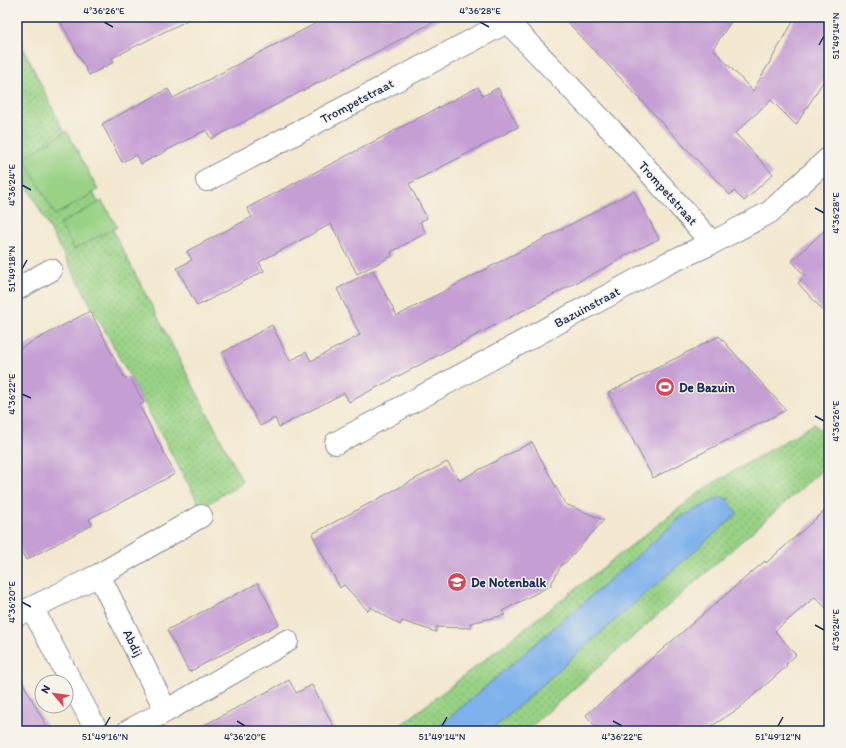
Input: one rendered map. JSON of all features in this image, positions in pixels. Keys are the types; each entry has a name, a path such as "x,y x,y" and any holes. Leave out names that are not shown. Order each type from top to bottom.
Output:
{"street":[{"name":"Trompetstraat","path":"207,180 505,19 622,141 712,243"},
{"name":"Bazuinstraat","path":"336,443 668,264 712,243 770,212 829,158"},
{"path":"17,289 51,270"},
{"path":"97,731 25,611 99,575 202,516"},
{"name":"Abdij","path":"99,575 166,711"},
{"path":"128,731 166,711 287,641"}],"green space":[{"path":"17,35 96,198 243,482 201,508 17,166"},
{"path":"67,131 98,190 55,215 24,158"},
{"path":"102,201 117,227 74,249 60,224"},
{"path":"814,424 829,438 829,464 526,731 491,731 736,514 728,499 681,517 434,731 400,731 397,728 705,488"}],"water":[{"path":"721,497 728,499 737,514 581,650 491,731 434,731 681,517"}],"building":[{"path":"58,17 194,17 112,58 114,62 89,75"},
{"path":"328,17 443,17 211,139 206,130 141,164 137,155 122,162 102,124 168,89 173,98"},
{"path":"563,17 734,17 713,49 753,91 796,17 829,17 829,72 796,125 771,100 735,133 773,174 744,201 734,191 730,195"},
{"path":"478,87 483,96 498,88 518,127 409,184 427,218 420,222 426,233 391,252 392,256 357,274 331,224 259,262 264,271 197,306 177,268 192,260 187,251 252,217 247,208"},
{"path":"634,191 659,239 622,257 623,258 349,402 344,393 279,427 275,418 260,426 222,353 272,325 290,361 306,352 311,361 360,335 337,289 373,270 397,316"},
{"path":"829,226 829,317 798,283 805,276 792,261"},
{"path":"90,311 125,379 130,377 144,403 139,405 175,474 89,519 92,525 26,560 17,544 17,350"},
{"path":"719,336 786,410 653,478 608,393"},
{"path":"532,442 565,504 604,520 565,563 562,564 550,586 502,611 505,615 470,623 471,628 436,627 436,632 402,621 400,625 371,607 368,611 344,585 340,588 312,534 447,462 460,480"},
{"path":"829,507 829,611 815,597 775,631 796,655 786,664 787,666 738,709 704,731 599,731 586,715 765,561 766,563"},
{"path":"258,583 279,624 189,672 167,630"},
{"path":"17,672 34,703 34,714 40,714 49,731 17,731"},
{"path":"289,680 296,693 312,685 336,731 193,731"}],"place":[{"name":"De Bazuin","path":"665,387"},
{"name":"De Notenbalk","path":"457,582"}]}
